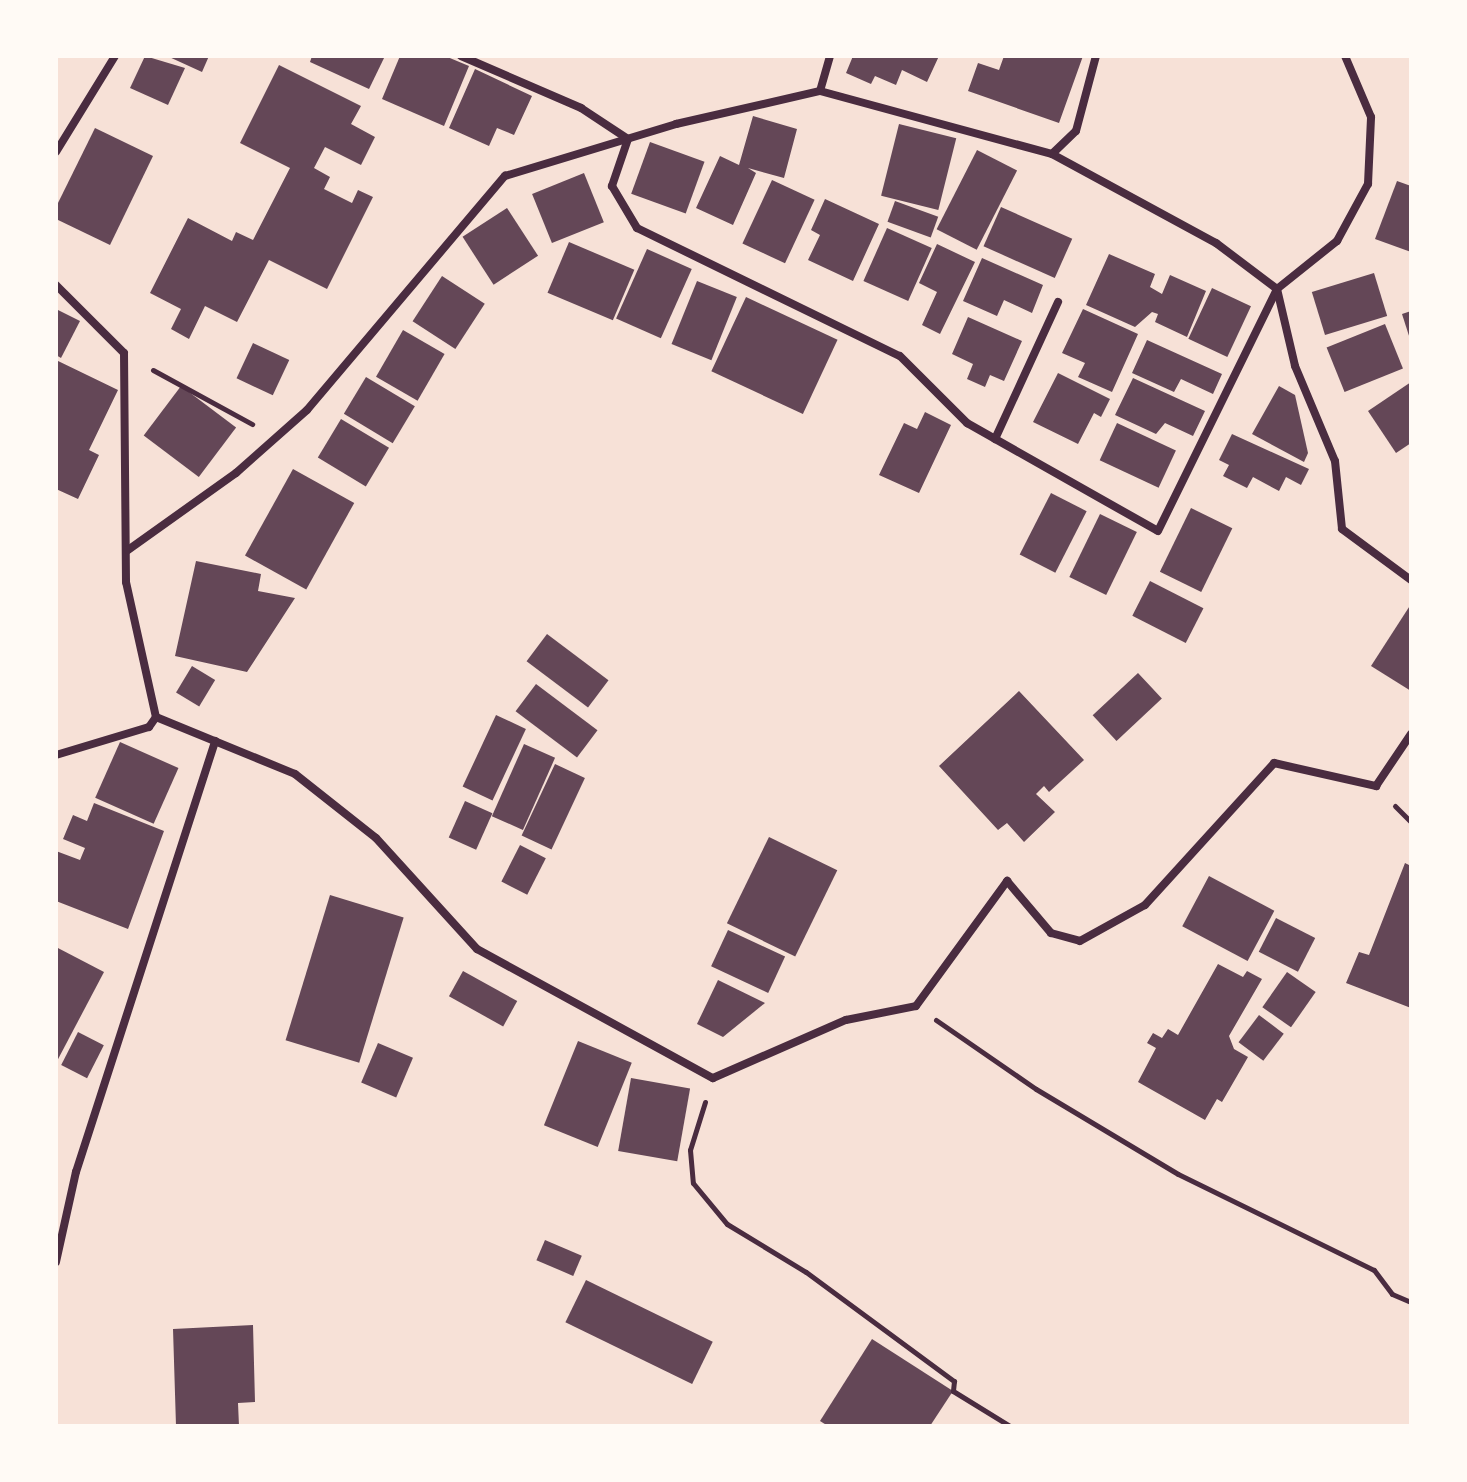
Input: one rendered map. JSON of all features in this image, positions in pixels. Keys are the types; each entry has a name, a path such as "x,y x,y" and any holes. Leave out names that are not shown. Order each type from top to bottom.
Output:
{"street":[{"path":"56,152 115,56"},
{"path":"461,56 581,108 628,139"},
{"path":"820,91 830,56"},
{"path":"1052,154 1076,131 1096,56"},
{"path":"628,139 612,186 637,228 900,356 967,423 1158,531 1277,289 1337,241 1368,184 1371,117 1345,56"},
{"path":"128,550 271,442 307,410 505,176 628,139 820,91 1052,154 1216,243 1277,289 1295,366 1335,461 1342,529 1411,580"},
{"path":"56,285 124,353 126,582 156,717 149,727 56,755"},
{"path":"995,439 1058,302"},
{"path":"156,717 295,774 376,838 477,949 713,1078 846,1020 916,1006 1007,881 1051,933 1080,941 1145,905 1274,763 1376,786 1411,734"},
{"path":"56,1262 76,1172 215,741"}],"path":[{"path":"125,363 162,372 250,422 271,442"},
{"path":"916,1006 1036,1089 1178,1174 1374,1270 1392,1294 1411,1302"},
{"path":"713,1078 690,1150 693,1183 727,1224 806,1272 954,1381 953,1391 1010,1426"}],"building":[{"path":"145,56 185,68 168,105 130,88"},
{"path":"167,56 209,56 202,72"},
{"path":"312,56 385,56 369,89 310,62"},
{"path":"400,56 445,56 469,66 444,126 382,99"},
{"path":"853,56 939,56 927,82 902,70 896,85 875,76 871,84 846,73"},
{"path":"1004,56 1083,56 1059,123 968,91 978,63 999,70"},
{"path":"279,65 361,106 351,124 375,137 361,165 325,147 314,168 330,177 324,189 352,203 358,190 373,197 327,289 269,260 237,322 205,306 189,339 171,329 181,309 150,293 188,218 232,241 236,232 253,240 290,168 240,143"},
{"path":"475,69 532,96 514,135 497,128 489,146 449,128"},
{"path":"753,116 797,129 784,178 748,168 756,173 733,225 696,208 720,156 739,165"},
{"path":"899,124 956,138 938,210 881,196"},
{"path":"95,128 153,156 110,245 56,219 56,207"},
{"path":"650,142 705,162 686,214 631,194"},
{"path":"977,150 1017,170 977,250 937,229"},
{"path":"584,173 604,222 552,243 532,194"},
{"path":"772,180 815,200 785,263 742,243"},
{"path":"1397,181 1411,186 1411,252 1375,239"},
{"path":"825,199 879,224 853,281 808,260 820,235 811,230"},
{"path":"895,201 938,217 931,237 887,222"},
{"path":"1001,207 1072,239 1055,278 984,246"},
{"path":"507,208 538,256 494,285 463,237"},
{"path":"887,228 932,248 908,301 863,281"},
{"path":"569,242 634,270 613,320 548,293"},
{"path":"937,244 975,262 940,334 922,325 937,292 919,283"},
{"path":"647,249 692,269 661,338 616,318"},
{"path":"1109,254 1155,274 1150,287 1162,294 1170,275 1206,291 1187,337 1155,322 1158,314 1152,312 1135,327 1086,305"},
{"path":"982,258 1043,285 1032,313 1004,300 997,316 963,301"},
{"path":"1374,273 1387,316 1325,335 1312,292"},
{"path":"442,276 485,304 455,349 413,321"},
{"path":"697,281 737,297 711,360 672,344"},
{"path":"1212,288 1251,306 1227,357 1188,339"},
{"path":"746,297 838,340 803,414 711,371"},
{"path":"56,309 80,321 61,358 56,355"},
{"path":"1083,309 1138,334 1112,392 1078,377 1085,363 1062,353"},
{"path":"1411,311 1411,338 1410,339 1402,314"},
{"path":"968,317 1022,341 1004,381 990,375 985,387 967,379 973,364 952,354"},
{"path":"1385,324 1403,369 1345,392 1327,348"},
{"path":"403,330 445,354 418,401 376,377"},
{"path":"1147,340 1222,374 1213,394 1181,379 1174,392 1132,373"},
{"path":"253,343 289,360 273,395 237,378"},
{"path":"56,360 118,390 89,450 99,455 78,499 56,489"},
{"path":"1058,373 1110,399 1101,417 1094,413 1078,444 1033,422"},
{"path":"366,377 415,406 393,443 344,414"},
{"path":"1133,378 1205,411 1193,436 1165,423 1156,434 1115,415"},
{"path":"1411,382 1411,443 1396,453 1368,411"},
{"path":"181,386 236,428 199,477 144,436"},
{"path":"1279,386 1295,395 1308,453 1304,462 1252,434"},
{"path":"925,412 951,425 919,493 879,475 904,423 917,429"},
{"path":"341,419 389,448 366,486 318,458"},
{"path":"1117,423 1176,450 1159,488 1100,460"},
{"path":"1232,434 1309,469 1301,485 1286,477 1279,491 1253,477 1247,488 1223,476 1229,465 1219,460"},
{"path":"293,469 354,503 306,590 245,556"},
{"path":"1051,493 1087,511 1055,573 1020,554"},
{"path":"1191,508 1232,528 1201,592 1160,572"},
{"path":"1100,514 1137,532 1106,595 1069,577"},
{"path":"196,561 261,574 258,591 295,598 247,672 175,656"},
{"path":"1150,581 1203,608 1186,643 1132,616"},
{"path":"1411,604 1411,691 1371,666"},
{"path":"547,634 608,680 588,707 527,661"},
{"path":"192,666 215,680 199,706 176,693"},
{"path":"1138,673 1162,699 1117,741 1093,715"},
{"path":"536,684 597,730 577,757 516,711"},
{"path":"1019,691 1084,760 1049,792 1044,786 1036,794 1055,812 1024,842 1007,823 998,830 939,766"},
{"path":"496,715 526,729 493,801 463,787"},
{"path":"120,742 178,768 154,824 95,798"},
{"path":"524,744 555,758 523,830 492,816"},
{"path":"555,764 585,778 552,850 522,836"},
{"path":"465,801 492,813 476,850 449,838"},
{"path":"94,803 164,831 128,929 56,901 56,851 80,860 85,848 63,839 73,815 87,821"},
{"path":"769,837 837,870 795,957 727,923"},
{"path":"520,845 546,858 527,895 501,882"},
{"path":"1405,863 1411,866 1411,1008 1346,983 1359,952 1369,955"},
{"path":"1209,876 1274,911 1248,961 1182,926"},
{"path":"330,895 404,918 359,1063 286,1040"},
{"path":"1276,918 1315,938 1298,972 1259,952"},
{"path":"728,930 785,957 768,993 711,966"},
{"path":"56,947 104,972 56,1063"},
{"path":"1218,964 1243,977 1247,971 1262,979 1229,1036 1234,1049 1248,1057 1222,1102 1217,1099 1205,1120 1138,1082 1156,1048 1147,1043 1153,1033 1162,1038 1168,1029 1178,1035"},
{"path":"463,971 517,1001 503,1026 449,996"},
{"path":"1287,972 1316,992 1291,1027 1262,1007"},
{"path":"718,980 765,1003 723,1037 697,1024"},
{"path":"1259,1015 1284,1034 1263,1061 1239,1042"},
{"path":"78,1032 104,1045 87,1078 61,1065"},
{"path":"578,1041 632,1063 598,1147 544,1125"},
{"path":"378,1043 413,1058 396,1097 361,1083"},
{"path":"631,1078 690,1088 677,1161 618,1151"},
{"path":"545,1240 582,1256 573,1276 536,1260"},
{"path":"586,1280 713,1342 692,1384 565,1322"},
{"path":"253,1325 255,1402 238,1403 239,1426 176,1426 173,1329"},
{"path":"872,1339 953,1391 930,1426 828,1426 820,1421"}]}
